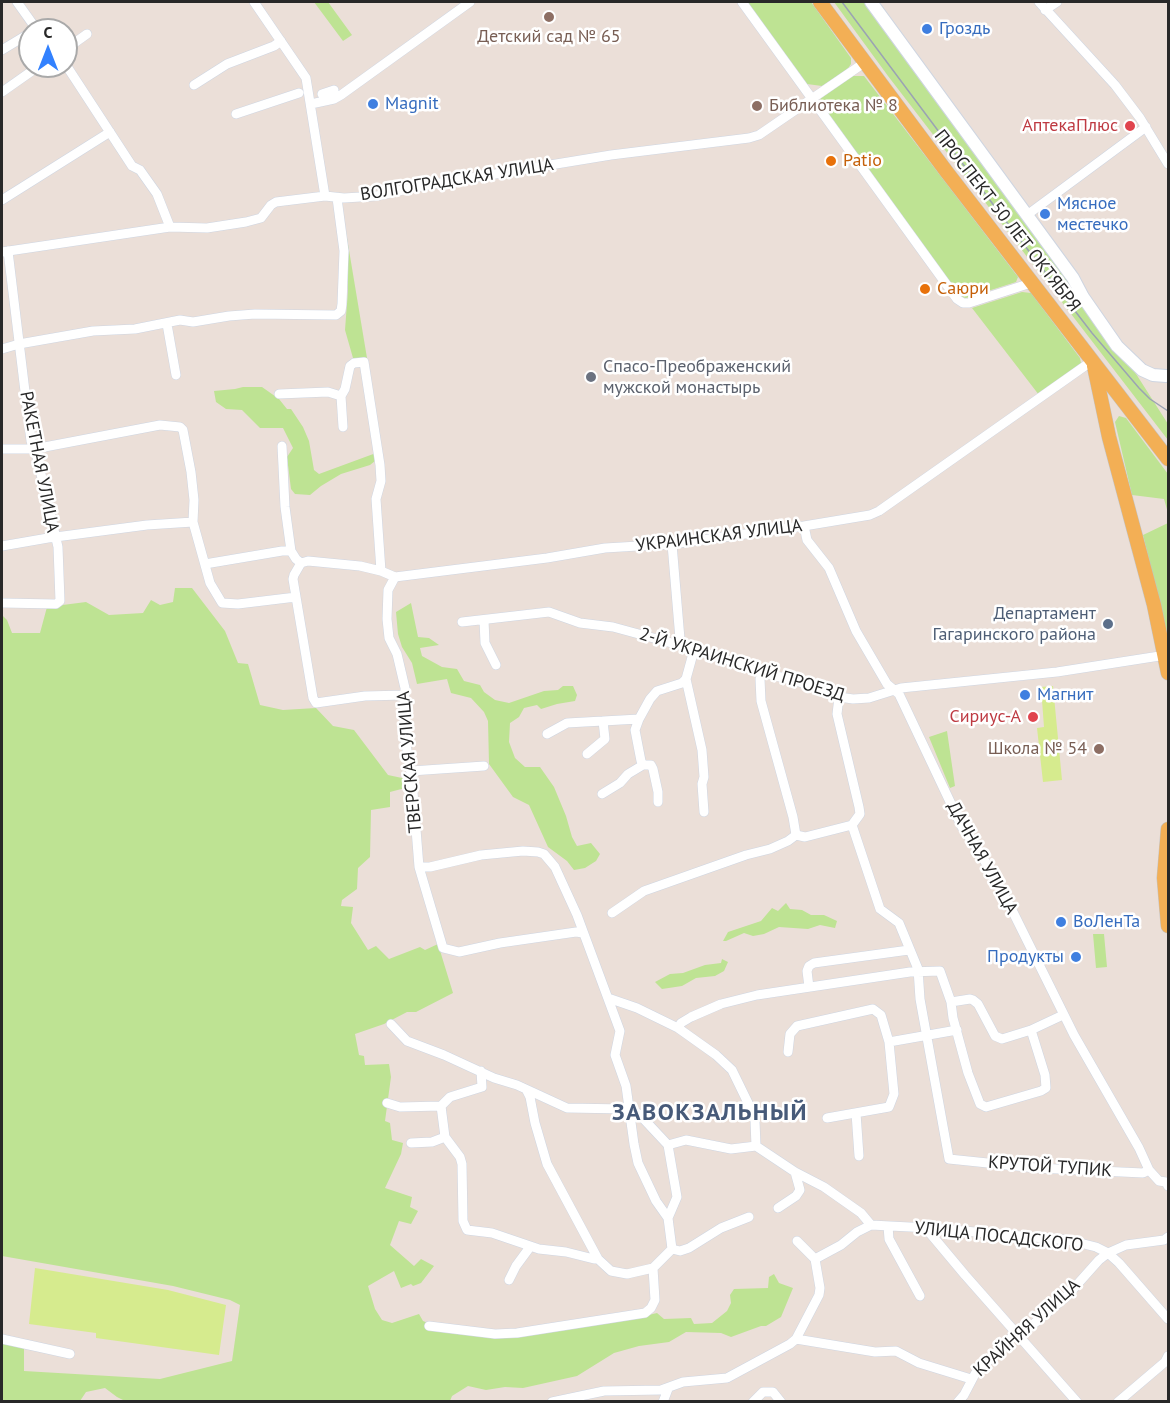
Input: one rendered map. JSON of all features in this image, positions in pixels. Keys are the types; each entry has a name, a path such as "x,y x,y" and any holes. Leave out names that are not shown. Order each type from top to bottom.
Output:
{"main road":[{"name":"ПРОСПЕКТ 50 ЛЕТ ОКТЯБРЯ","path":"820,2 1031,283 1168,459"},
{"path":"1092,361 1166,655 1168,673"},
{"path":"1108,427 1111,418 1119,412 1125,411 1134,415"},
{"path":"1168,829 1164,878 1168,926"}],"street":[{"path":"17,2 27,18"},
{"path":"254,2 306,78 325,196"},
{"path":"311,104 334,99 341,95 470,2"},
{"path":"742,2 957,299 963,303 969,303 1031,283"},
{"path":"871,2 1073,278 1083,297 1117,346 1142,370 1154,375 1168,376"},
{"path":"1039,2 1115,85 1146,127 1168,164"},
{"path":"1045,10 1057,2"},
{"path":"78,40 87,34"},
{"path":"2,50 18,40"},
{"path":"194,85 227,64 274,46 282,40"},
{"name":"ВОЛГОГРАДСКАЯ УЛИЦА","path":"5,252 170,227 207,228 246,222 261,218 276,202 325,196 337,198 377,196 416,187 611,155 749,138 759,135 864,63"},
{"path":"2,92 22,78"},
{"path":"75,78 132,166 140,170 157,194 170,227"},
{"path":"321,94 334,90"},
{"path":"236,114 299,93"},
{"path":"1027,215 1146,127"},
{"path":"2,200 110,132"},
{"path":"2,349 93,332 135,329 180,320 200,321 229,315 336,315 341,311 344,251 337,198"},
{"name":"РАКЕТНАЯ УЛИЦА","path":"2,603 56,604 60,601 58,547 34,449 25,399 5,252"},
{"path":"167,324 176,375"},
{"name":"УКРАИНСКАЯ УЛИЦА","path":"395,578 605,548 672,544 804,526 870,514 879,511 1092,361"},
{"path":"343,427 341,396 345,389 350,366 364,362 380,465 381,481 376,499 381,571"},
{"path":"279,394 328,393 341,396"},
{"path":"2,449 34,449 160,425 180,428 183,430 191,472 194,500 193,522 210,583 222,603 228,605 296,597"},
{"path":"282,446 285,507 291,551 301,564"},
{"path":"2,546 147,525 193,522"},
{"name":"ДАЧНАЯ УЛИЦА","path":"804,526 807,540 829,568 856,631 887,684 899,694 962,827 982,856 1014,914 1063,1015 1149,1170 1159,1181 1166,1182 1168,1186"},
{"path":"672,544 679,645"},
{"path":"205,564 291,551"},
{"path":"395,578 381,571 308,561 301,564 294,575 313,698 316,703 365,696 405,695"},
{"name":"ТВЕРСКАЯ УЛИЦА","path":"395,578 388,590 389,638 399,661 405,695 404,733 411,771 419,867 443,948 459,952 500,943 576,932 583,933"},
{"name":"2-Й УКРАИНСКИЙ ПРОЕЗД","path":"462,622 549,612 580,622 614,627 679,645 762,674 797,681 853,699 869,698 894,690 1057,672 1166,655"},
{"path":"484,620 485,643 496,665"},
{"path":"694,650 686,680 702,750 705,777 702,784 704,812"},
{"path":"762,674 760,679 761,701 794,817 796,835"},
{"path":"643,765 635,730 639,719 657,691 686,680"},
{"path":"612,913 644,891 746,855 770,849 796,835 805,837 852,825 860,814 837,714 839,696"},
{"path":"547,734 567,723 639,719"},
{"path":"587,754 605,739 603,721"},
{"path":"602,794 643,765 651,765 658,792 658,802"},
{"path":"411,771 484,766"},
{"path":"620,783 625,793"},
{"path":"852,825 880,909 899,923 918,972 920,999 927,1035"},
{"path":"419,867 430,867 481,855 523,851 544,854 555,867 567,890 620,1031 615,1055 626,1086 634,1144 639,1163 656,1201 668,1218 672,1249"},
{"path":"809,987 807,971 814,963 909,950"},
{"path":"678,1028 681,1023 691,1017 721,1004 757,995 910,972 940,971 980,1104 986,1107 1046,1088 1045,1075 1031,1030"},
{"path":"608,998 637,1008 678,1028 716,1055 732,1070 755,1121 756,1146"},
{"path":"951,1002 973,1000 998,1038 1002,1039 1031,1030 1063,1015"},
{"path":"788,1052 790,1034 797,1026 873,1009 881,1015 889,1042 894,1094 889,1107 827,1118"},
{"path":"391,1024 408,1041 567,1108 631,1110 639,1114 668,1145 677,1197 668,1218"},
{"path":"889,1042 957,1030"},
{"name":"КРУТОЙ ТУПИК","path":"927,1035 950,1159 1036,1168 1143,1173 1149,1170"},
{"path":"387,1102 400,1107 441,1106 450,1097 482,1087 481,1071"},
{"path":"527,1091 548,1164 598,1258 611,1270 627,1274 653,1268 672,1249"},
{"path":"441,1106 445,1137 460,1157 462,1164 465,1228 467,1230 492,1233 530,1247 598,1258"},
{"path":"856,1113 859,1156"},
{"path":"411,1143 432,1142 445,1137"},
{"path":"668,1145 686,1140 731,1149 756,1146 795,1172 824,1187 861,1213 871,1225 815,1259"},
{"path":"778,1208 796,1196 800,1190 795,1172"},
{"path":"672,1249 680,1251 689,1248 721,1228 749,1217"},
{"name":"УЛИЦА ПОСАДСКОГО","path":"871,1225 1068,1240 1108,1253 1168,1319"},
{"path":"888,1227 889,1239 921,1296"},
{"path":"929,1228 929,1232 965,1275 1077,1401"},
{"name":"КРАЙНЯЯ УЛИЦА","path":"964,1399 971,1379 1011,1338 1025,1331 1066,1297 1099,1260 1126,1245 1164,1240 1168,1237"},
{"path":"552,1401 604,1391 668,1389 683,1382 727,1378 796,1339 819,1295 819,1276 815,1259 797,1241"},
{"path":"509,1280 530,1247"},
{"path":"429,1326 495,1334 517,1333 645,1313 655,1300 653,1268"},
{"path":"2,1339 70,1354"},
{"path":"796,1339 875,1352 896,1352 918,1363 971,1379"},
{"path":"1118,1401 1165,1362 1168,1356"},
{"path":"663,1401 668,1389"},
{"path":"753,1401 763,1392 773,1392 781,1401"}],"green space":[{"path":"314,2 328,2 352,35 343,41"},
{"path":"747,2 811,2 851,58 851,64 847,70 822,86 807,84"},
{"path":"834,2 866,2 1131,366 1168,424 1168,440 888,76"},
{"path":"852,76 864,76 1018,277 1016,282 966,298 961,297 820,102 821,98"},
{"path":"342,208 367,358 362,360 353,358 345,330 348,290"},
{"path":"1022,292 1031,293 1080,358 1081,363 1080,367 1039,395 972,308"},
{"path":"262,387 279,399 287,409 291,409 303,427 309,441 314,470 319,474 376,453 375,461 370,465 341,474 310,495 295,494 291,489 287,457 293,448 283,428 260,428 242,410 226,409 216,402 214,391"},
{"path":"1119,416 1126,418 1168,474 1168,513 1164,499 1132,495 1115,422"},
{"path":"1168,523 1168,637 1143,535"},
{"path":"175,588 192,588 225,631 238,663 248,664 260,705 283,710 316,708 333,726 354,730 388,775 407,777 409,787 390,792 390,807 371,810 370,857 358,868 357,889 342,900 341,906 353,907 351,923 368,950 376,946 389,959 420,947 425,950 438,944 453,993 416,1012 407,1012 384,1024 355,1034 359,1055 364,1056 365,1065 389,1064 391,1077 385,1121 390,1123 392,1140 403,1143 401,1154 385,1188 412,1197 410,1207 418,1211 411,1224 399,1221 390,1245 414,1266 421,1259 434,1266 421,1283 413,1286 411,1284 401,1288 394,1271 368,1286 375,1309 382,1320 392,1323 419,1314 423,1321 428,1323 494,1336 632,1319 657,1313 664,1319 691,1318 694,1324 712,1323 727,1311 731,1303 730,1295 734,1289 768,1288 769,1277 774,1274 779,1283 793,1288 781,1317 766,1326 731,1337 721,1333 686,1332 669,1342 639,1346 614,1353 577,1376 523,1388 505,1387 486,1390 468,1386 452,1396 450,1401 127,1402 105,1388 86,1392 80,1401 2,1401 2,1342 24,1348 24,1371 160,1379 232,1361 240,1305 230,1300 173,1286 2,1256 2,615 7,620 12,633 40,633 47,607 86,602 109,615 143,613 151,600 160,605 173,602"},
{"path":"411,603 418,637 429,638 439,645 420,648 422,656 442,667 457,669 464,681 480,685 484,692 495,700 509,703 544,691 573,686 577,695 575,701 541,709 537,705 524,708 519,717 510,723 509,742 515,758 525,767 540,767 554,787 577,846 591,843 600,854 596,861 585,868 574,870 567,861 548,847 529,805 513,797 489,764 488,721 484,712 471,698 451,693 447,679 417,684 412,663 402,647 398,634 396,612"},
{"path":"1053,686 1062,780 1043,782 1037,728 1044,727 1041,687"},
{"path":"947,731 955,786 950,788 929,737"},
{"path":"786,903 790,909 802,910 811,915 824,915 837,921 835,928 820,925 808,929 779,927 764,934 753,936 744,933 723,941 728,932 761,921 772,908 778,911"},
{"path":"1093,934 1104,934 1107,967 1096,968"},
{"path":"722,959 728,962 724,971 715,976 696,978 682,986 662,989 655,982 670,974 721,963"},
{"path":"35,1268 168,1290 226,1305 219,1355 96,1338 96,1333 29,1324"}],"tram line":[{"path":"842,2 1092,333 1139,388 1168,411"}],"place":[{"name":"Детский сад № 65","path":"549,17"},
{"name":"Гроздь","path":"927,29"},
{"name":"Magnit","path":"373,104"},
{"name":"Библиотека № 8","path":"757,106"},
{"name":"АптекаПлюс","path":"1130,126"},
{"name":"Patio","path":"831,161"},
{"name":"Мясное местечко","path":"1045,214"},
{"name":"Саюри","path":"925,289"},
{"name":"Спасо-Преображенский мужской монастырь","path":"591,377"},
{"name":"Департамент Гагаринского района","path":"1108,624"},
{"name":"Магнит","path":"1025,695"},
{"name":"Сириус-А","path":"1033,717"},
{"name":"Школа № 54","path":"1099,749"},
{"name":"ВоЛенТа","path":"1061,922"},
{"name":"Продукты","path":"1076,957"}],"district":[{"name":"ЗАВОКЗАЛЬНЫЙ","path":"710,1113"}]}
